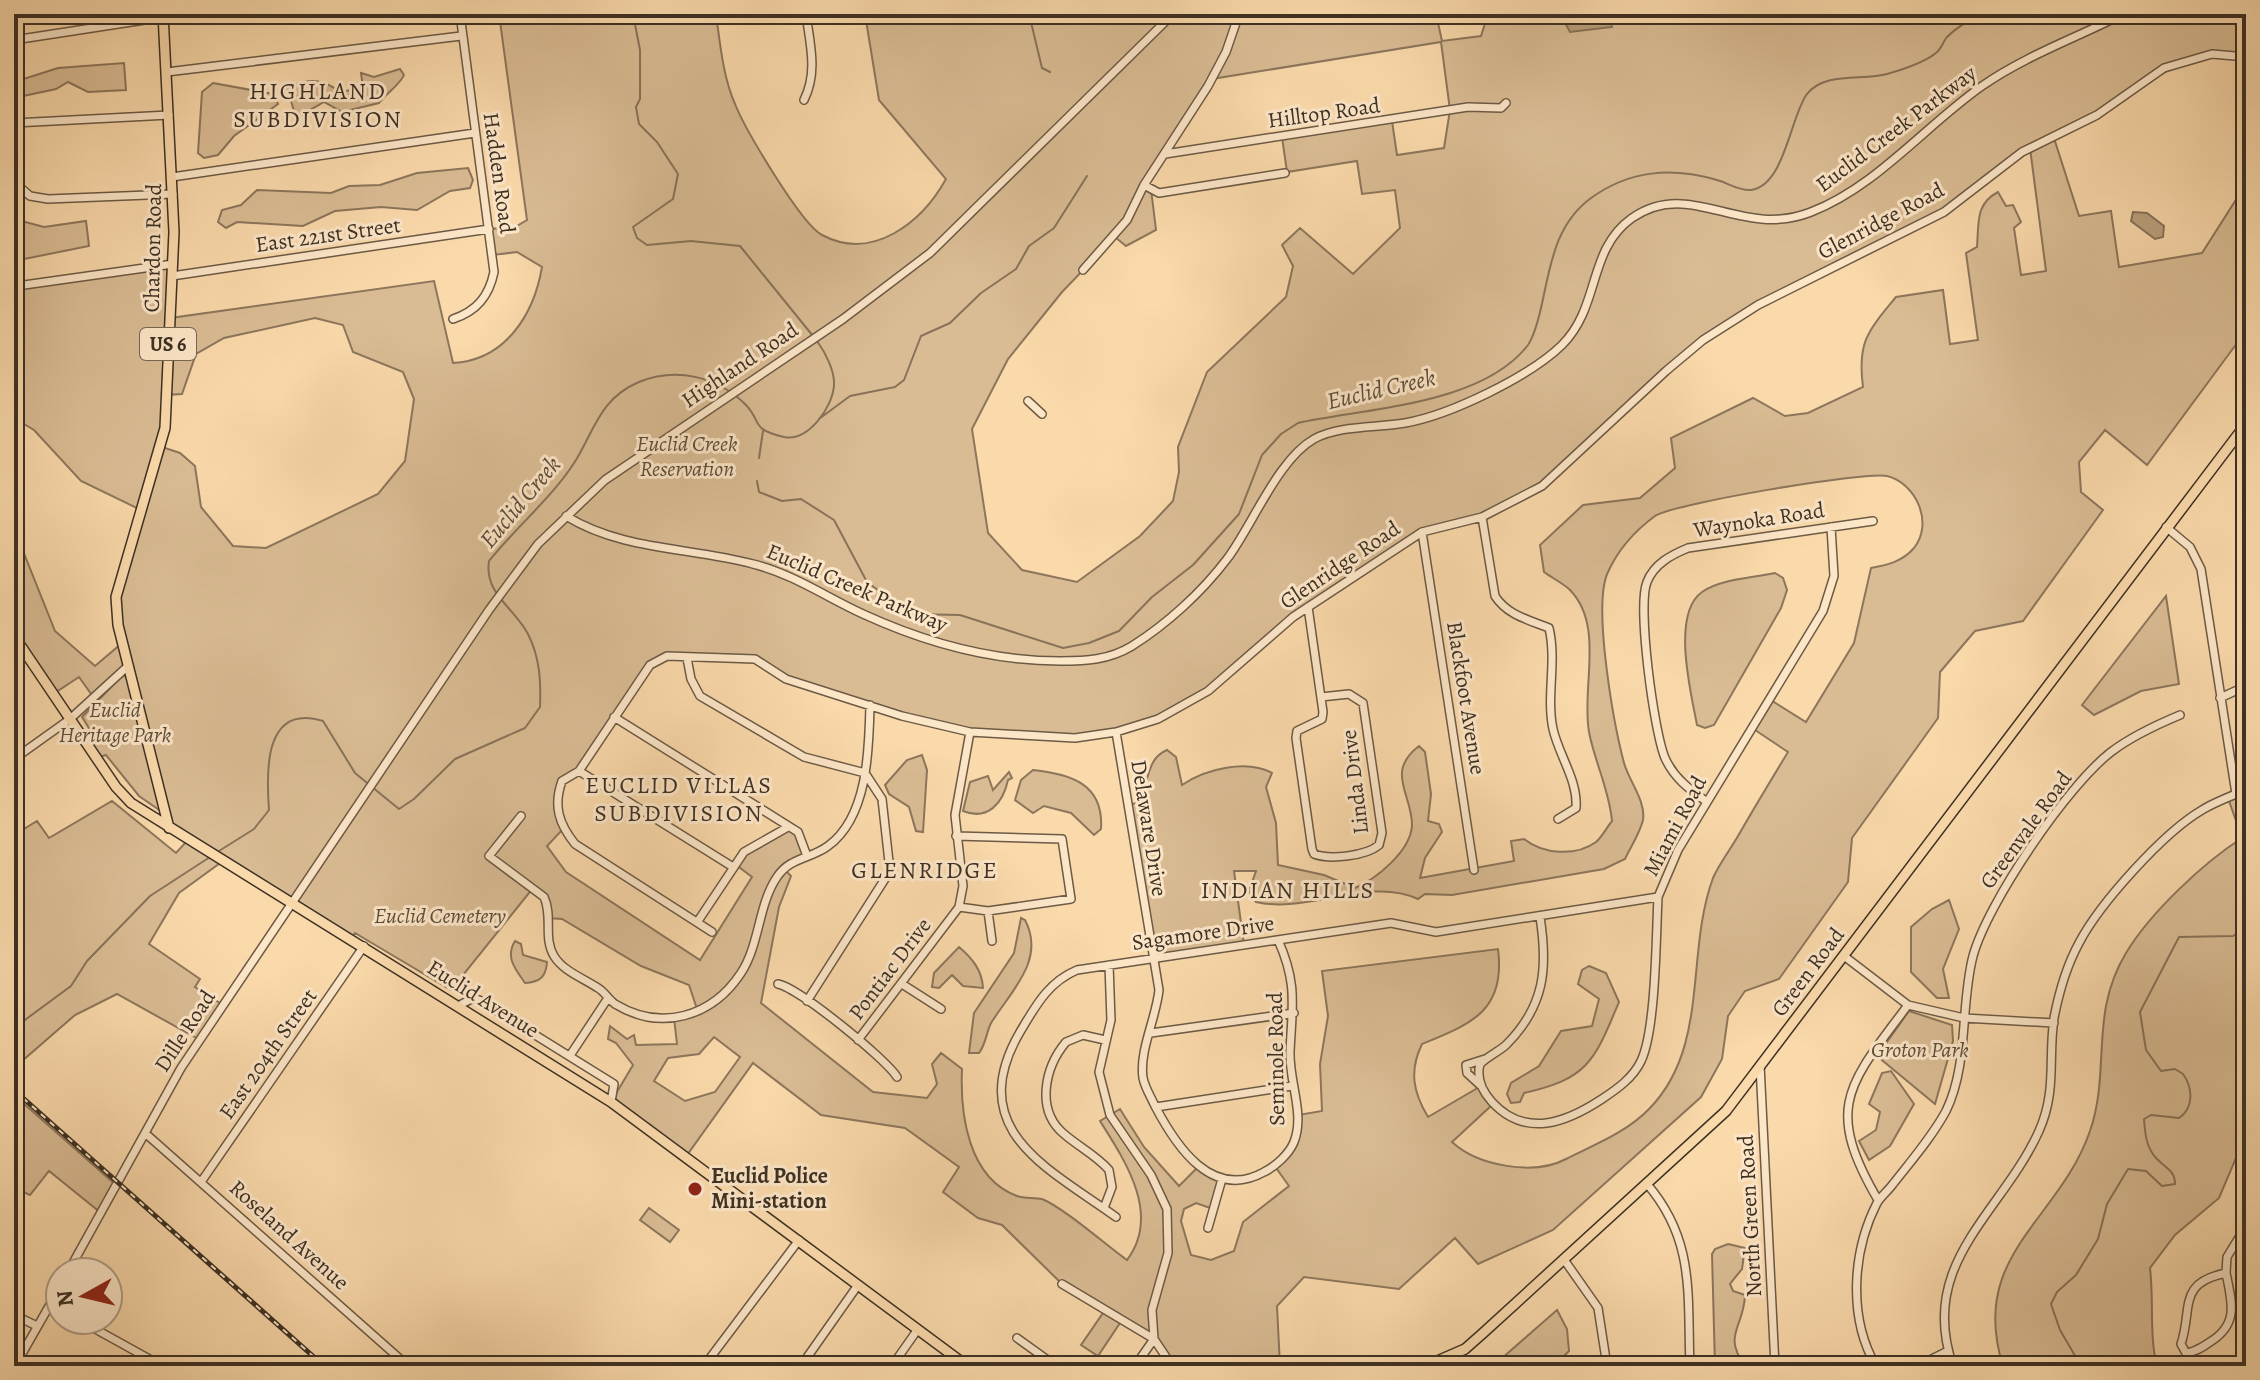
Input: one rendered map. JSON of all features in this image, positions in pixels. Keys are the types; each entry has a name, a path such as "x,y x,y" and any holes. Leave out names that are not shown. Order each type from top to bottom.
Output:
{"main road":[{"name":"Chardon Road","path":"163,16 173,194 173,264 164,437 116,589 118,625 169,828"},
{"name":"Green Road","path":"1426,1366 1446,1362 1482,1334 1726,1111 2246,424"},
{"name":"Euclid Avenue","path":"14,636 122,795 169,828 460,1005 611,1102 967,1366"}],"street":[{"name":"Hadden Road","path":"453,319 474,308 490,288 494,260 460,14"},
{"path":"804,100 811,87 813,66 806,14"},
{"name":"Highland Road","path":"291,904 518,568 566,516 605,480 843,319 930,253 1173,14"},
{"path":"1083,270 1127,220 1144,185 1226,52 1239,14"},
{"name":"Euclid Creek Parkway","path":"566,516 599,534 622,540 751,563 808,585 916,636 952,647 1035,661 1111,657 1177,612 1212,577 1290,461 1316,438 1335,432 1430,418 1485,394 1551,354 1577,326 1591,301 1600,258 1606,245 1615,232 1633,218 1672,203 1695,203 1763,222 1789,220 1814,211 1872,174 1982,86 2123,14"},
{"path":"14,40 163,16"},
{"path":"167,72 461,36"},
{"name":"Glenridge Road","path":"698,921 575,844 563,829 557,809 562,781 579,771 650,665 667,656 755,659 786,679 970,732 1075,738 1116,732 1158,719 1208,691 1272,634 1308,607 1422,532 1482,517 1542,486 1666,371 1703,340 1758,305 1944,212 2022,152 2097,115 2164,68 2212,54 2246,57"},
{"name":"Hilltop Road","path":"1165,154 1487,105 1501,108 1506,103"},
{"path":"14,123 169,115"},
{"path":"172,177 475,133"},
{"path":"1144,185 1159,193 1285,173"},
{"path":"14,182 30,196 48,199 173,194"},
{"name":"East 221st Street","path":"172,276 489,229"},
{"path":"14,282 24,285 173,264"},
{"path":"1028,401 1042,414"},
{"path":"1482,517 1495,596 1512,613 1549,628 1554,662 1552,727 1577,794 1576,808 1568,816 1558,819"},
{"name":"Waynoka Road","path":"1707,802 1682,784 1661,748 1642,612 1648,579 1672,555 1688,548 1873,521"},
{"name":"Miami Road","path":"1480,1083 1500,1111 1515,1119 1544,1125 1574,1117 1613,1091 1637,1070 1648,1034 1658,897 1674,858 1823,611 1834,576 1831,527"},
{"path":"2166,527 2190,547 2201,569 2236,794"},
{"name":"Blackfoot Avenue","path":"1422,532 1474,870"},
{"path":"1308,607 1321,697"},
{"path":"687,658 691,679 700,696 804,757 865,773 882,799 890,871 807,1001"},
{"path":"14,759 70,719 128,666"},
{"path":"2220,698 2246,686"},
{"name":"Linda Drive","path":"1349,694 1363,703 1382,833 1379,845 1372,851 1326,857 1314,854 1296,738 1297,731 1303,726 1322,719 1321,697 1349,694"},
{"path":"521,816 489,856 541,894 548,909 552,953 563,967 601,990 608,998 650,1018 674,1018 706,1008 730,987 747,963 778,875 791,862 824,849 839,836 851,815 865,773 870,705"},
{"name":"Greenvale Road","path":"1876,1366 1863,1337 1856,1278 1867,1228 1878,1200 1946,1110 1955,1085 1974,955 1993,907 2013,873 2085,778 2109,754 2180,715"},
{"path":"614,717 802,836 807,856"},
{"name":"Pontiac Drive","path":"858,1040 959,907 963,886 955,815 970,732"},
{"name":"Delaware Drive","path":"1116,732 1159,990 1142,1065 1146,1089 1192,1161 1222,1179"},
{"path":"579,771 733,867"},
{"path":"1953,1366 1948,1351 1945,1316 1951,1275 1973,1229 2020,1166 2039,1130 2050,1097 2054,1023 2067,967 2086,932 2157,846 2201,810 2246,790"},
{"path":"712,932 698,921 733,867 759,841 788,827"},
{"path":"956,836 1062,839 1071,899 988,911 959,907"},
{"name":"Sagamore Drive","path":"1116,1217 1022,1149 1007,1124 1001,1100 1003,1075 1015,1040 1050,987 1077,970 1391,923 1436,932 1658,897"},
{"name":"Dille Road","path":"77,1256 181,1068 291,904"},
{"path":"988,911 992,941"},
{"path":"1485,1059 1480,1083 1467,1073 1466,1065 1485,1059 1502,1048 1522,1028 1538,1001 1546,956 1540,917"},
{"name":"Seminole Road","path":"1222,1179 1261,1174 1293,1145 1298,1115 1292,1086 1292,975 1278,940"},
{"name":"East 204th Street","path":"201,1182 364,946"},
{"path":"1844,956 1908,1005 1964,1018 2054,1023"},
{"path":"1109,965 1111,1010 1099,1072 1104,1101 1159,1188 1169,1220 1168,1253 1153,1300 1154,1339 1135,1366"},
{"path":"778,984 807,1001 890,1065 897,1077"},
{"path":"902,984 941,1009"},
{"path":"460,1005 473,998 479,1000 571,1054 614,1084 611,1102"},
{"path":"571,1054 608,998"},
{"path":"1878,1200 1850,1145 1850,1096 1857,1074 1908,1005"},
{"path":"1151,1033 1294,1013"},
{"path":"1104,1208 1112,1187 1109,1170 1056,1125 1048,1108 1045,1084 1066,1042 1083,1035 1105,1040"},
{"name":"North Green Road","path":"1760,1064 1775,1366"},
{"path":"1156,1107 1292,1086"},
{"name":"Roseland Avenue","path":"145,1133 408,1366"},
{"path":"1208,1228 1222,1179"},
{"path":"1647,1184 1680,1233 1686,1275 1690,1366"},
{"path":"2226,1273 2205,1278 2190,1293 2181,1344 2186,1353 2220,1336 2230,1322 2232,1302 2226,1273 2227,1257 2246,1226"},
{"path":"704,1366 799,1240"},
{"path":"2236,1243 2246,1241"},
{"path":"1565,1261 1598,1308 1607,1366"},
{"path":"1062,1284 1154,1339 1172,1366"},
{"path":"801,1366 858,1285"},
{"path":"15,1366 44,1314"},
{"path":"14,1315 37,1326"},
{"path":"892,1366 918,1329"},
{"path":"108,1336 162,1366"},
{"path":"1017,1338 1056,1366"},
{"path":"1918,1366 1948,1351"}],"green space":[{"path":"499,14 716,14 722,60 731,94 774,175 801,213 822,235 841,242 860,244 894,233 910,223 924,210 946,179 879,100 865,14 1436,14 1442,41 1481,36 1488,14 2246,14 2246,57 2199,57 2140,83 2105,110 2053,135 2079,216 2111,211 2119,267 2202,253 2246,184 2246,337 2240,339 2147,465 2105,430 2079,462 2081,492 2103,510 2023,621 1975,631 1940,672 1938,718 1852,838 1848,882 1779,979 1745,991 1728,1016 1722,1059 1701,1097 1553,1230 1478,1264 1455,1238 1399,1289 1304,1277 1277,1306 1280,1366 1206,1366 1199,1357 1185,1366 1172,1366 1163,1349 1122,1320 1098,1356 1081,1345 1105,1310 1062,1284 1002,1225 978,1218 943,1192 959,1167 905,1128 821,1115 753,1063 687,1155 611,1102 633,1065 616,1043 608,1039 610,1026 627,1039 634,1035 636,1045 677,1044 674,1018 698,1012 689,985 641,966 562,919 548,918 547,902 533,888 451,990 355,933 351,938 223,861 179,893 149,944 200,979 195,987 223,1005 200,1040 117,994 75,1015 14,1068 14,835 37,821 49,838 112,801 176,853 188,840 169,828 165,814 139,796 106,755 96,758 83,738 92,733 82,717 120,678 133,671 127,667 94,698 79,677 53,694 14,636 14,538 23,551 55,631 95,666 122,643 116,614 141,510 81,481 34,430 14,418 14,282 24,285 173,264 170,318 434,281 453,363 472,360 502,344 524,317 542,267 517,252 493,255 489,229 515,227 527,220","holes":["1441,42 1450,110 1444,148 1397,155 1392,121 1282,137 1287,172 1357,161 1362,194 1395,190 1400,228 1353,274 1300,228 1282,245 1293,266 1286,297 1207,372 1178,447 1179,472 1173,501 1140,536 1077,582 1022,570 988,533 972,429 1008,359 1062,292 1115,237 1126,246 1156,230 1151,189 1144,185 1212,79","2030,148 2046,271 2021,275 2014,228 2021,222 2013,205 2006,206 1998,192 1982,208 1977,247 1966,253 1978,340 1950,344 1943,290 1896,297 1878,319 1863,348 1863,387 1808,413 1785,416 1753,398 1671,438 1675,468 1640,498 1583,505 1540,545 1544,572 1570,590 1581,605 1587,621 1589,732 1612,821 1596,842 1579,850 1559,852 1540,848 1524,839 1511,841 1514,861 1420,878 1425,858 1442,832 1439,824 1428,821 1431,794 1425,752 1419,746 1409,756 1402,774 1412,825 1406,845 1391,863 1355,888 1324,875 1278,865 1276,823 1266,787 1272,773 1262,769 1239,766 1214,770 1182,785 1176,757 1167,750 1151,766 1137,803 1127,805 1152,959 1244,945 1234,871 1256,871 1249,891 1256,902 1276,904 1379,891 1418,899 1425,894 1452,895 1604,869 1625,859 1643,820 1642,806 1626,770 1620,745 1603,637 1604,588 1608,572 1622,548 1655,516 1695,504 1844,478 1887,476 1906,487 1919,505 1922,516 1920,538 1904,557 1871,568 1854,643 1806,722 1769,699 1752,728 1788,752 1713,878 1700,937 1689,1029 1681,1057 1668,1084 1649,1109 1631,1125 1566,1159 1538,1167 1507,1166 1476,1157 1452,1142 1493,1104 1481,1086 1428,1117 1419,1099 1414,1072 1422,1044 1470,1022 1490,1001 1499,970 1498,949 1322,971 1328,1016 1320,1064 1322,1111 1298,1115 1293,1145 1274,1165 1289,1186 1243,1222 1234,1251 1211,1260 1191,1255 1181,1221 1184,1209 1196,1203 1213,1209 1222,1179 1199,1166 1179,1186 1144,1147 1120,1109 1100,1121 1129,1171 1140,1207 1141,1225 1137,1243 1127,1260 1051,1204 1042,1199 1017,1196 987,1175 970,1143 963,1105 962,1069 941,1053 932,1064 937,1084 927,1098 873,1092 761,1003 779,907 791,876 784,869 807,856 798,832 788,827 744,852 735,864 752,877 700,960 566,872 547,846 563,829 557,796 570,774 579,771 650,665 667,656 763,662 786,679 970,732 1075,738 1158,719 1226,678 1308,607 1426,531 1501,509 1542,486 1703,340 1767,300 1944,212","315,318 343,325 353,352 403,372 414,399 405,461 378,494 266,548 233,546 201,507 195,466 180,453 162,447 166,395 182,394 196,354 224,338","714,1037 740,1057 715,1092 685,1101 654,1081 668,1058 699,1054"]},
{"path":"124,63 126,90 88,92 68,82 56,89 14,98 14,82 58,68"},
{"path":"400,69 404,75 402,79 379,103 342,112 324,102 303,114 295,114 287,88 315,81 340,92 363,88 361,73 374,77"},
{"path":"213,83 273,94 278,104 234,136 218,155 204,158 198,153 202,92"},
{"path":"468,168 473,180 470,188 450,191 417,210 381,207 335,211 303,226 237,222 226,228 218,222 222,210 241,205 257,190 331,193 349,186 380,185 417,173"},
{"path":"14,219 44,227 86,221 89,246 14,261"},
{"path":"1775,573 1783,578 1787,590 1781,608 1714,725 1705,728 1697,725 1685,635 1693,603 1702,592 1718,584"},
{"path":"2166,596 2179,684 2141,691 2094,715 2082,705"},
{"path":"922,755 927,770 923,832 916,831 909,807 889,794 885,785 907,760"},
{"path":"1033,770 1060,775 1082,784 1097,801 1101,829 1094,835 1071,813 1044,806 1033,813 1015,800 1021,780"},
{"path":"1009,772 1012,778 993,808 980,814 963,811 970,782 988,776 993,790"},
{"path":"2246,790 2245,1115 2236,1158 2219,1198 2175,1235 2150,1268 2157,1366 2003,1366 1995,1328 1997,1295 2007,1267 2076,1162 2090,1131 2099,1086 2104,1020 2115,976 2136,938 2163,906 2194,875 2242,838 2228,798"},
{"path":"1949,900 1959,929 1943,969 1949,998 1937,998 1911,972 1911,927 1932,909"},
{"path":"1021,918 1025,920 1030,935 1029,962 991,1023 981,1050 979,1053 969,1053 974,1013 1014,953"},
{"path":"515,941 521,944 523,955 547,962 544,975 538,980 525,983 515,968 511,952"},
{"path":"959,947 976,965 983,988 963,986 952,975 939,988 932,987 934,973"},
{"path":"1589,966 1606,973 1619,1002 1596,1052 1587,1064 1563,1081 1524,1093 1520,1102 1511,1103 1507,1094 1511,1083 1539,1066 1561,1031 1592,1026 1599,999 1578,984 1582,970"},
{"name":"Groton Park","path":"1909,1011 1952,1025 1953,1041 1935,1104 1877,1056"},
{"path":"1891,1071 1914,1104 1890,1146 1869,1160 1859,1141 1876,1130 1880,1112 1869,1104 1882,1073"},
{"path":"14,1095 116,1185 101,1213 49,1171 30,1195 14,1188"},
{"path":"649,1208 679,1230 670,1242 640,1220"},
{"path":"1728,1244 1745,1248 1742,1269 1730,1284 1733,1291 1745,1295 1735,1346 1745,1366 1715,1366 1712,1254 1715,1249"},
{"path":"1557,1310 1567,1329 1569,1351 1554,1366 1540,1363 1493,1366"}],"shaded area":[{"path":"1566,14 1608,14 1612,27 1570,32 1564,21"},
{"path":"2133,212 2147,213 2164,226 2163,237 2155,239 2131,221"}],"waterway":[{"name":"Euclid Creek","path":"633,14 640,50 640,99 636,107 639,124 657,142 678,174 673,199 633,227 637,238 647,245 691,241 740,246 813,336"},
{"path":"1029,14 1042,68 1050,72"},
{"name":"Euclid Creek","path":"757,481 759,492 782,501 801,499 834,520 867,582 910,614 960,615 1063,648 1089,643 1119,631 1152,597 1193,565 1239,514 1262,455 1281,434 1298,423 1389,408 1453,392 1508,365 1528,345 1533,335 1553,257 1563,231 1570,219 1591,198 1621,182 1651,174 1683,173 1747,190 1762,185 1772,176 1801,105 1815,87 1834,79 1887,74 1920,62 1938,51 1955,30 1982,14"},
{"name":"Euclid Creek","path":"2012,14 2044,14"},
{"path":"819,419 850,396 895,387 904,380 921,336 950,323 981,293 1016,269 1029,246 1054,228 1087,176"},
{"name":"Euclid Creek","path":"219,851 254,829 269,810 269,760 279,731 289,722 304,718 323,721 355,773 399,809 414,799 455,759 525,728 540,707 537,661 528,634 491,583 489,561 567,474 607,405 639,382 667,375 695,377 734,394 766,431 793,437 810,429 829,403 834,385 829,362 817,341"},
{"name":"Euclid Creek","path":"759,458 763,431"},
{"name":"Euclid Creek","path":"14,1028 71,986 87,961 150,896 210,857"},
{"path":"2081,1366 2060,1330 2051,1304 2057,1292 2076,1275 2098,1239 2107,1204 2128,1169 2146,1171 2162,1186 2175,1184 2171,1172 2150,1149 2144,1119 2151,1115 2179,1118 2189,1103 2189,1085 2183,1074 2175,1069 2161,1071 2146,1050 2140,1012 2179,937 2233,936 2246,927"}],"railway":[{"path":"14,1090 324,1366"}],"place":[{"name":"Euclid Police Mini-station","path":"695,1189"}],"district":[{"name":"HIGHLAND SUBDIVISION","path":"318,105"},
{"name":"EUCLID VILLAS SUBDIVISION","path":"679,799"},
{"name":"GLENRIDGE","path":"925,870"},
{"name":"INDIAN HILLS","path":"1288,890"}],"park label":[{"name":"Euclid Creek Reservation","path":"687,456"},
{"name":"Euclid Heritage Park","path":"115,722"},
{"name":"Euclid Cemetery","path":"440,916"}]}
